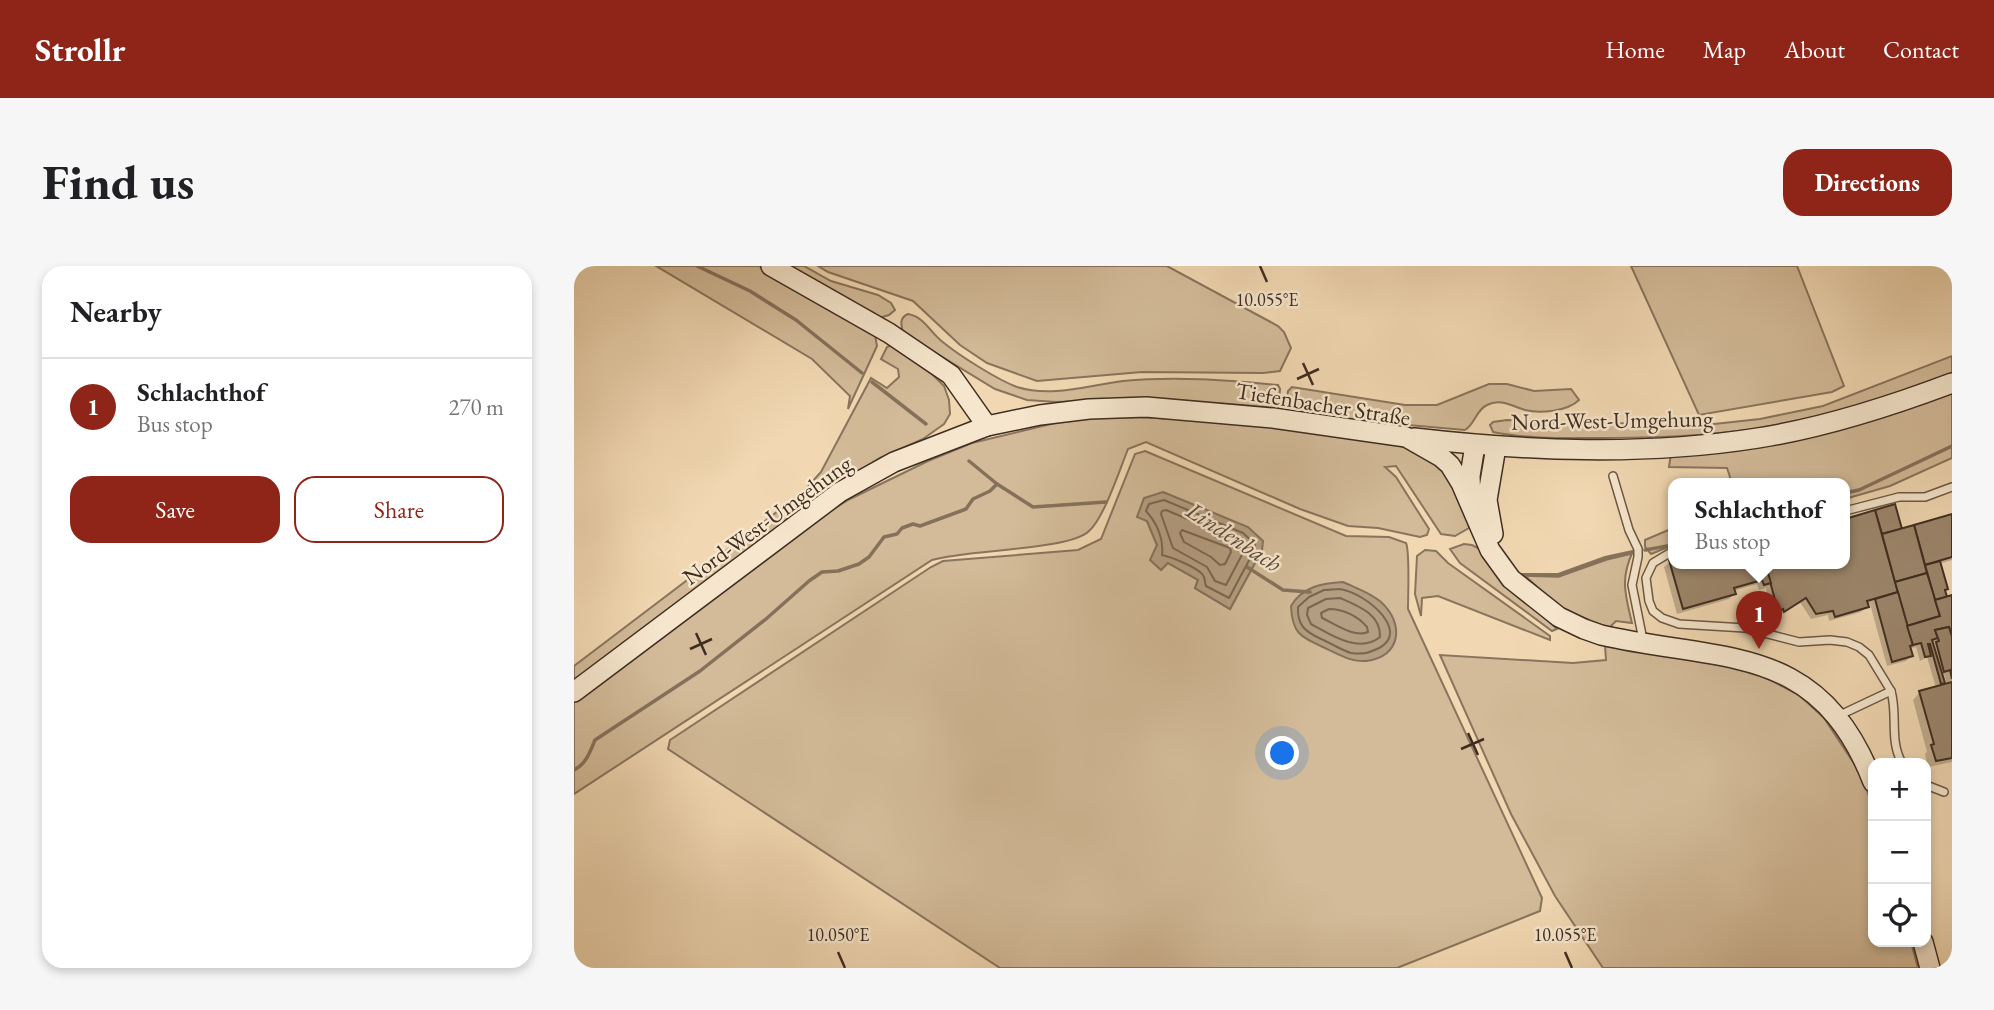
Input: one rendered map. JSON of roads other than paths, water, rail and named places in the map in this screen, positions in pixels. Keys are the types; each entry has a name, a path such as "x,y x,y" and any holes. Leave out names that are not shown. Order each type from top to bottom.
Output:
{"main road":[{"path":"771,266 889,333 951,375 987,426"},
{"name":"Nord-West-Umgehung","path":"1406,437 1496,447 1691,447 1761,438 1827,422 1952,383"},
{"name":"Tiefenbacher Straße","path":"1089,409 1146,407 1273,418 1406,437 1441,457 1450,466 1461,482 1483,537 1500,565 1524,590 1559,617 1584,629 1643,644 1723,655 1768,667 1804,686 1837,717 1868,771"},
{"name":"Nord-West-Umgehung","path":"574,692 840,492 894,462 987,426 1040,415 1089,409"},
{"name":"Tiefenbacher Straße","path":"1472,509 1470,476 1475,445"},
{"name":"Tiefenbacher Straße","path":"1496,447 1487,500 1489,524 1503,558 1524,590"},
{"path":"1924,947 1930,968"}],"lane":[{"path":"1613,475 1629,530 1638,549 1632,585 1643,644"},
{"path":"1850,510 1899,497 1925,497 1952,487"},
{"path":"1668,554 1653,563 1646,578 1648,601 1653,611 1662,618 1679,624 1745,628 1799,642 1847,642 1869,655 1891,691 1896,707 1896,748 1900,758"},
{"path":"1837,717 1891,691"},
{"path":"1931,787 1944,792"}],"water":[{"path":"1163,492 1248,527 1263,541 1262,550 1230,609 1195,588 1198,580 1168,563 1161,570 1150,560 1157,545 1147,521 1137,517 1144,498"},
{"path":"1343,582 1377,599 1394,620 1396,638 1386,653 1378,658 1360,661 1344,657 1310,641 1299,633 1293,623 1291,606 1301,594 1313,587"}],"waterway":[{"name":"Lindenbach","path":"697,266 750,291 796,320 862,373"},
{"name":"Lindenbach","path":"872,382 926,424"},
{"name":"Lindenbach","path":"1850,492 1952,446"},
{"name":"Lindenbach","path":"969,461 997,484 1033,507 1106,502"},
{"path":"574,770 585,761 595,740 700,671 822,572 838,571 859,564 869,557 884,537 897,534 902,528 913,524 920,526 966,509 973,499 990,491 997,484"},
{"name":"Lindenbach","path":"1645,550 1668,546"},
{"name":"Lindenbach","path":"1524,575 1558,576 1631,553"},
{"name":"Lindenbach","path":"1247,567 1283,590 1310,592"}],"place":[{"name":"Schlachthof","path":"1759,649"}]}
